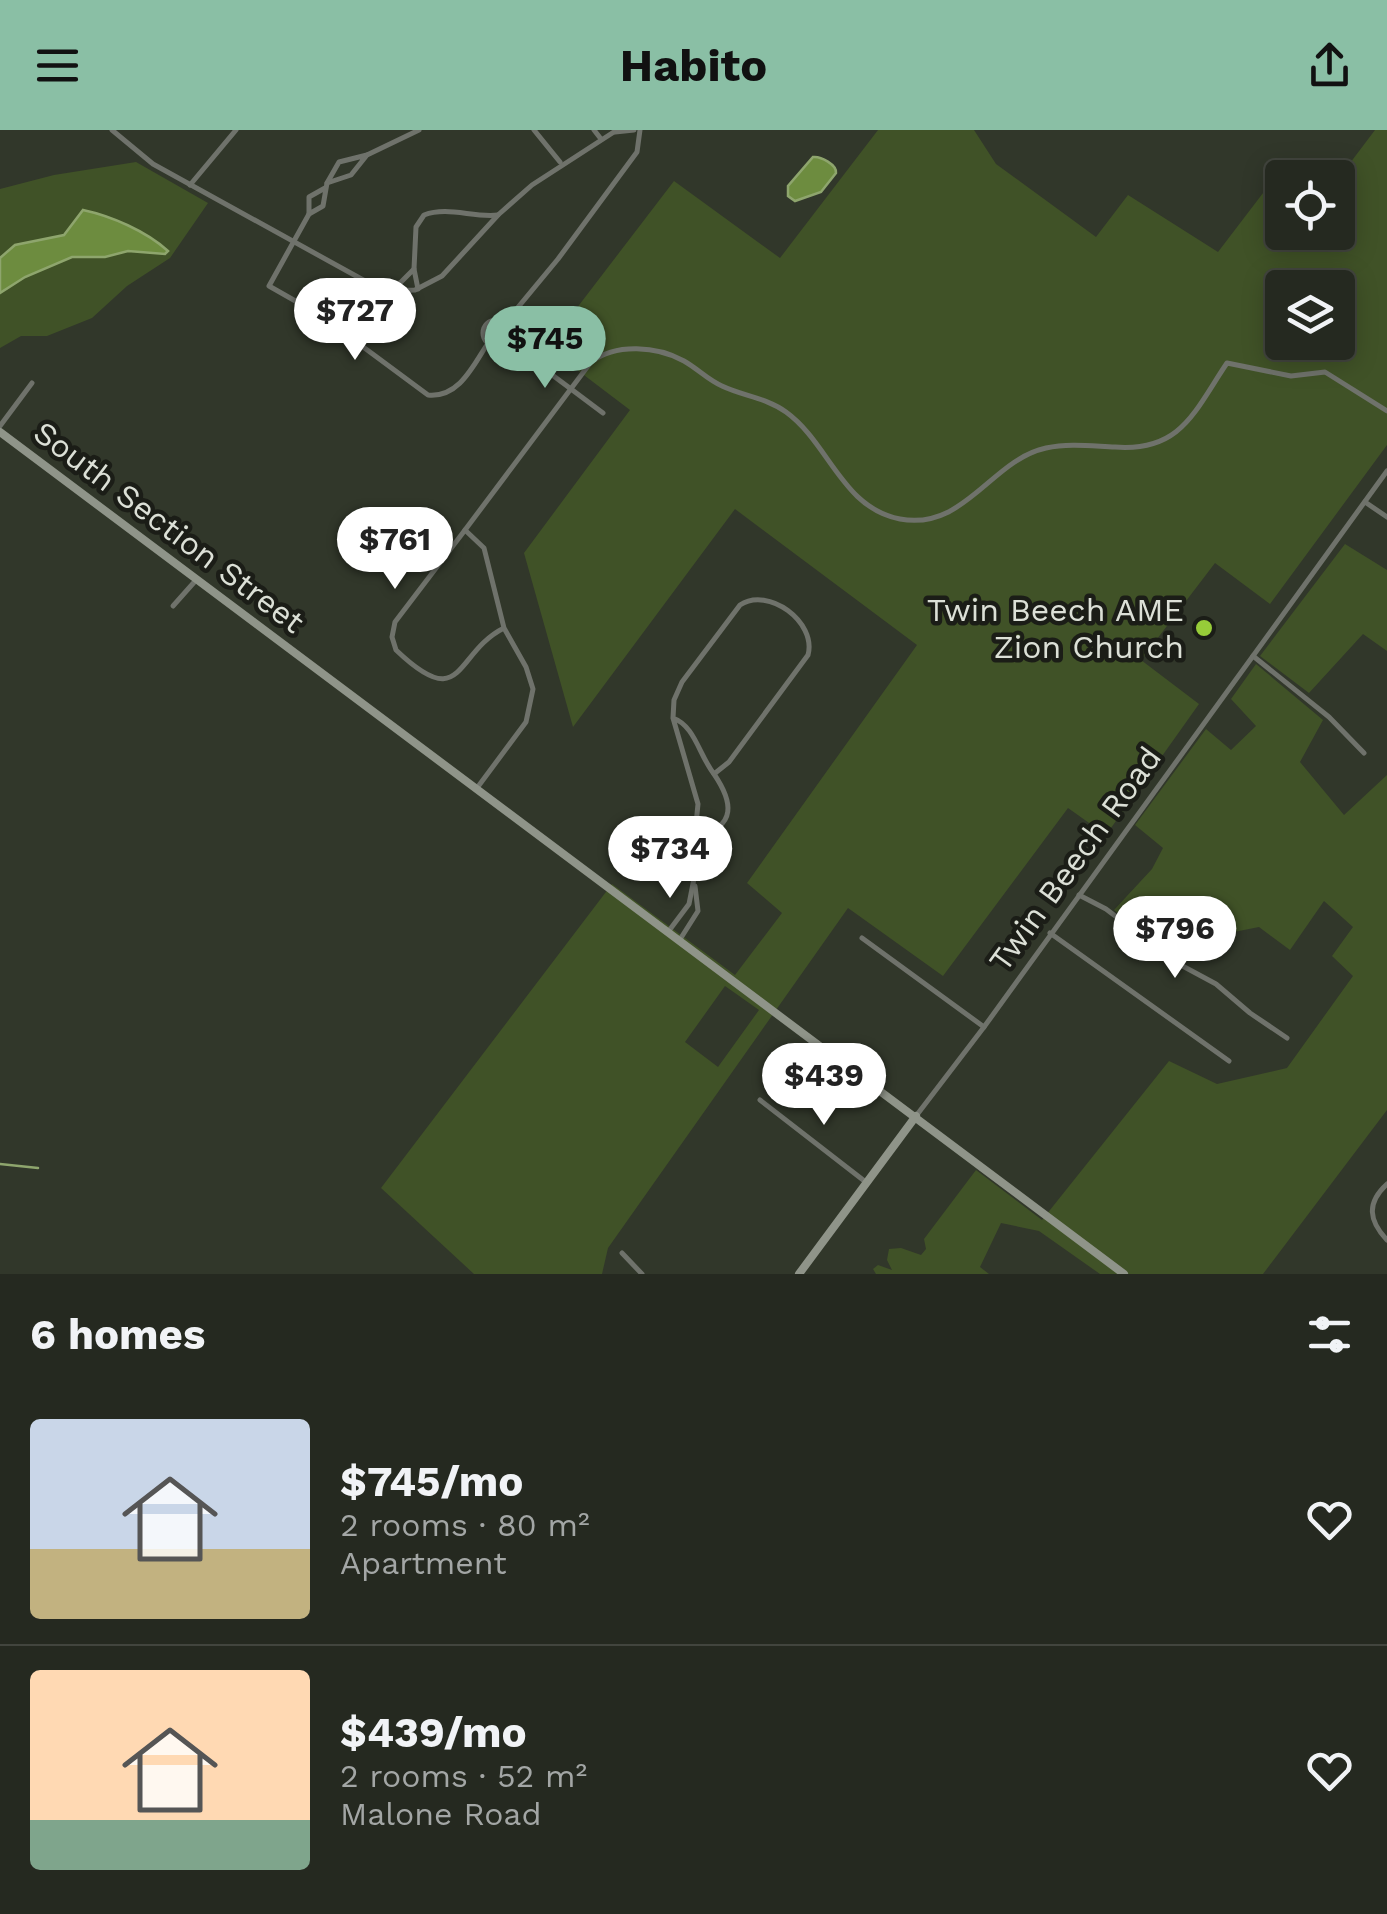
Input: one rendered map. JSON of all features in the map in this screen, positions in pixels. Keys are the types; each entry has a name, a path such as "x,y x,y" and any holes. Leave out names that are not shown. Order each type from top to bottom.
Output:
{"street":[{"path":"112,130 153,164 388,292 418,289 442,276 498,215 561,163 616,131 637,130 641,144 637,152 506,323"},
{"path":"190,185 236,130"},
{"path":"309,214 322,206 326,186 339,162 367,155 405,133 420,130"},
{"path":"534,130 561,163"},
{"path":"594,130 601,139"},
{"path":"367,155 351,176 309,197 309,214 269,286 320,315 423,392 438,396 452,391 488,343"},
{"path":"418,289 414,269 416,227 424,215 439,211 498,215"},
{"path":"376,287 400,283 414,269"},
{"path":"493,320 506,323 508,340 497,346 488,343 483,333 486,324 493,320"},
{"path":"508,340 604,413"},
{"path":"504,628 488,637 461,672 447,678 430,677 396,650 392,637 395,622 570,388 590,362 606,353 646,348 668,354 724,388 786,412 857,498 901,519 952,512 1016,460 1038,450 1063,444 1147,448 1161,443 1185,426 1227,363 1291,376 1325,372 1387,412"},
{"path":"0,429 32,383"},
{"name":"South Section Street","path":"0,429 1124,1274"},
{"name":"Twin Beech Road","path":"799,1274 984,1027 1387,471"},
{"path":"1365,502 1387,517"},
{"path":"465,530 484,548 504,628 531,679 532,705 523,728 477,788"},
{"path":"173,606 197,579"},
{"path":"668,932 688,904 700,848 698,804 673,718 674,700 682,682 744,602 769,600 806,628 810,641 808,655 730,762 714,774"},
{"path":"1252,656 1329,716 1364,753"},
{"path":"673,718 690,729 700,755 728,794 729,809 717,829 698,836"},
{"path":"679,941 698,911 694,883"},
{"path":"1079,895 1106,909 1177,963 1216,984 1250,1014 1287,1038"},
{"path":"1050,933 1230,1061"},
{"path":"862,938 984,1027"},
{"path":"760,1100 867,1183"},
{"path":"1387,1184 1371,1211 1374,1223 1387,1240"},
{"path":"622,1254 642,1274"}],"shaded area":[{"path":"878,130 974,130 996,164 1096,237 1128,195 1218,252 1265,190 1265,250 1355,250 1352,160 1375,130 1387,130 1387,445 1270,604 1215,563 1141,660 1199,704 1106,835 1068,808 943,976 848,908 608,1248 602,1274 474,1274 381,1188 612,884 735,975 782,913 747,883 917,645 735,509 573,727 524,553 630,410 547,347 674,181 780,258","holes":["725,986 759,1010 718,1067 685,1042"]},
{"path":"813,157 828,162 836,173 821,192 795,201 788,196 788,186"},
{"path":"136,162 208,203 170,258 127,286 92,318 47,336 21,336 0,348 0,189 54,175"},
{"path":"83,210 128,225 168,251 72,257 25,277 0,293 0,258 15,245 64,235"},
{"path":"1345,544 1387,570 1387,651 1363,634 1309,693 1260,656"},
{"path":"1256,664 1323,720 1300,762 1344,815 1387,775 1387,1110 1263,1274 1100,1274 1039,1231 1001,1223 980,1267 989,1274 876,1274 873,1269 878,1265 892,1270 887,1260 889,1249 901,1248 921,1255 926,1249 924,1239 976,1170 1042,1220 1169,1061 1217,1084 1287,1068 1353,976 1332,956 1353,927 1324,901 1290,950 1259,927 1224,934 1196,959 1181,960 1114,910 1152,869 1163,848 1135,825 1206,729 1231,750 1256,726 1231,699"}],"waterway":[{"path":"0,1164 38,1168"}],"place":[{"name":"Twin Beech AME Zion Church","path":"1204,628"}]}
